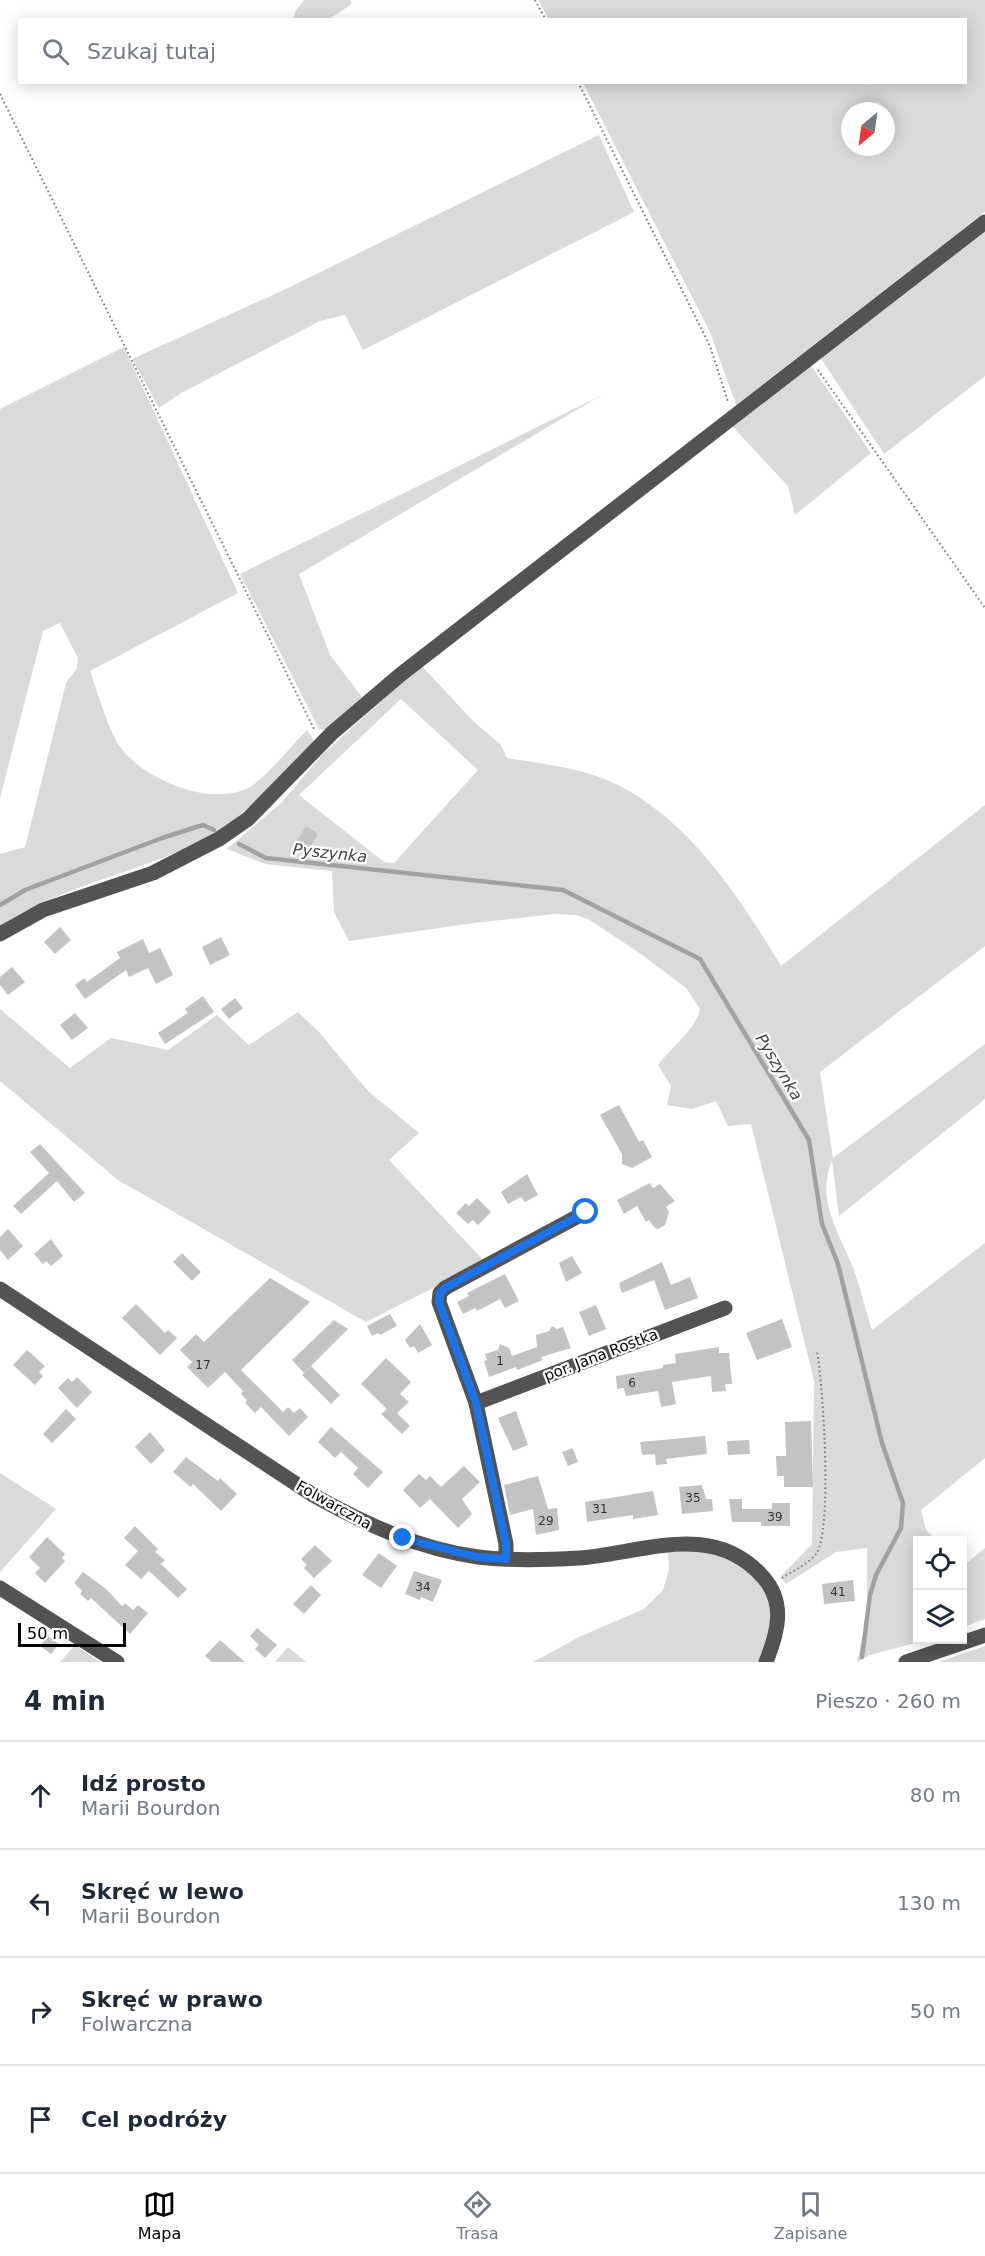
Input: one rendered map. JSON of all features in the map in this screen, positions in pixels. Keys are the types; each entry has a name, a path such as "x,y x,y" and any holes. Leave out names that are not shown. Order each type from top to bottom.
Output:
{"street":[{"path":"0,934 43,910 153,873 219,839 248,819 323,742 400,675 985,222"},
{"path":"506,1559 506,1544 476,1403 439,1302 440,1293 445,1288 586,1212"},
{"name":"Folwarczna","path":"0,1289 285,1478 350,1516 403,1538 477,1557 506,1559 577,1558 692,1543 715,1545 743,1559 771,1586"},
{"name":"por. Jana Rostka","path":"476,1403 725,1308"},
{"path":"766,1662 779,1613 771,1586"},
{"path":"0,1588 117,1662"},
{"path":"906,1662 985,1635"}],"path":[{"path":"535,0 545,18"},
{"path":"579,84 710,346 733,416"},
{"path":"0,94 305,712 323,742"},
{"path":"809,357 985,608"},
{"path":"771,1586 817,1553 824,1533 823,1383 817,1351"}],"shaded area":[{"path":"304,0 350,0 352,4 331,18 293,18"},
{"path":"538,0 985,0 985,212 736,405 710,332 584,84 967,84 967,18 548,18"},
{"path":"599,135 634,212 363,350 345,315 320,321 181,393 159,408 132,359 290,287"},
{"path":"985,231 985,376 884,454 820,357"},
{"path":"124,347 238,593 90,671 112,732 121,748 132,760 162,780 197,792 216,794 233,793 255,784 307,730 316,743 257,801 207,837 165,857 45,902 0,926 0,854 25,847 66,683 77,668 78,658 60,623 43,631 0,798 0,409"},
{"path":"810,364 871,453 795,515 788,486 732,426"},
{"path":"602,395 299,574 330,655 362,697 325,730 319,729 240,574"},
{"path":"421,665 472,720 501,745 507,758 592,774 618,785 668,819 712,864 748,914 781,966 985,805 985,946 820,1072 833,1158 985,1044 985,1099 839,1216 832,1161 827,1176 826,1191 832,1220 856,1276 872,1330 985,1243 985,1458 921,1510 926,1530 932,1536 913,1536 913,1643 870,1655 857,1662 867,1615 867,1548 836,1552 786,1584 780,1577 812,1544 814,1381 751,1124 728,1126 716,1101 692,1109 667,1105 671,1086 658,1065 688,1031 700,1009 686,988 641,954 588,919 576,915 554,914 474,923 349,941 334,912 332,871 265,864 227,849 281,803 323,754","holes":["401,699 478,770 394,863 384,862 299,795"]},
{"path":"0,1009 70,1068 111,1038 168,1050 217,1015 249,1045 298,1012 319,1032 367,1090 419,1133 389,1160 485,1262 366,1322 118,1180 0,1081"},
{"path":"0,1473 56,1509 0,1572"},
{"path":"985,1548 985,1619 967,1626 967,1590 967,1563"},
{"path":"709,1550 755,1575 769,1595 773,1607 773,1621 761,1662 533,1662 581,1636 644,1609 663,1590 669,1569 668,1552"},
{"path":"75,1645 100,1662 60,1662"},
{"path":"985,1646 985,1662 939,1662"},
{"path":"288,1647 306,1662 275,1662"}],"building":[{"path":"306,826 318,834 309,849 297,841"},
{"path":"60,927 71,940 55,954 44,942"},
{"path":"221,937 230,955 210,965 202,947"},
{"path":"143,939 149,953 160,948 173,975 156,984 148,968 129,977 126,970 85,999 75,985 84,978 87,982 120,958 117,952"},
{"path":"12,967 25,982 8,995 0,985 0,977"},
{"path":"203,996 214,1012 165,1044 158,1033 188,1013 185,1009"},
{"path":"235,998 243,1008 229,1019 221,1009"},
{"path":"75,1013 88,1028 72,1040 60,1025"},
{"path":"619,1105 639,1142 643,1140 652,1157 632,1168 622,1164 622,1154 600,1115"},
{"path":"40,1144 85,1193 74,1202 57,1181 21,1214 13,1206 49,1173 30,1152"},
{"path":"527,1174 538,1195 525,1202 521,1197 508,1204 501,1192"},
{"path":"650,1183 653,1188 660,1184 675,1201 666,1207 669,1212 665,1225 658,1229 649,1220 646,1222 637,1206 624,1214 617,1200"},
{"path":"477,1198 491,1212 478,1225 473,1220 468,1224 456,1213 466,1203 469,1206"},
{"path":"8,1229 23,1246 8,1260 0,1250 0,1237"},
{"path":"51,1239 63,1256 51,1266 46,1261 43,1264 34,1254"},
{"path":"182,1253 201,1272 192,1281 173,1262"},
{"path":"572,1256 582,1273 566,1282 559,1263"},
{"path":"662,1262 671,1285 690,1277 698,1298 665,1310 654,1280 622,1293 619,1283"},
{"path":"505,1274 519,1301 505,1308 500,1299 477,1311 475,1308 463,1314 457,1302 469,1296 467,1293"},
{"path":"270,1278 310,1302 241,1370 283,1412 288,1407 294,1413 300,1408 308,1417 289,1436 261,1407 255,1413 245,1403 247,1400 241,1394 243,1391 225,1372 208,1388 187,1367 192,1362 180,1350 196,1334 204,1342"},
{"path":"136,1304 165,1333 168,1330 177,1338 160,1355 122,1318"},
{"path":"596,1305 606,1329 589,1336 579,1312"},
{"path":"390,1314 397,1326 380,1335 378,1333 372,1336 367,1326"},
{"path":"782,1319 792,1347 757,1360 746,1333"},
{"path":"334,1320 348,1329 304,1373 292,1360"},
{"path":"420,1324 432,1345 418,1353 414,1346 410,1348 405,1340"},
{"path":"552,1326 557,1329 563,1327 571,1348 541,1357 543,1360 517,1370 516,1367 489,1377 484,1361 487,1360 485,1354 498,1350 500,1344 509,1348 512,1356 537,1347 536,1335 549,1331"},
{"path":"719,1347 719,1353 729,1353 732,1384 725,1384 726,1391 712,1392 711,1376 672,1382 676,1404 661,1407 658,1391 626,1396 624,1388 617,1389 616,1376 663,1368 663,1365 676,1363 675,1354"},
{"path":"27,1350 45,1366 39,1372 43,1376 35,1385 13,1365"},
{"path":"386,1358 411,1382 400,1394 409,1402 397,1413 410,1426 402,1434 381,1414 387,1409 361,1384"},
{"path":"311,1366 340,1395 331,1404 302,1375"},
{"path":"77,1377 92,1392 77,1408 58,1388 68,1378 72,1382"},
{"path":"66,1409 76,1419 52,1443 43,1434"},
{"path":"516,1411 528,1445 513,1451 498,1418"},
{"path":"811,1421 813,1487 784,1487 784,1476 777,1476 776,1456 786,1456 785,1422"},
{"path":"331,1427 383,1472 368,1488 353,1474 358,1468 341,1452 335,1458 318,1442"},
{"path":"150,1432 165,1450 151,1464 135,1447"},
{"path":"705,1436 707,1454 666,1459 667,1464 656,1465 655,1454 642,1455 640,1442"},
{"path":"749,1440 750,1454 728,1455 727,1441"},
{"path":"573,1448 578,1462 568,1466 562,1452"},
{"path":"186,1457 218,1481 220,1478 237,1494 221,1511 193,1484 191,1487 173,1472"},
{"path":"464,1466 480,1482 462,1499 472,1514 458,1528 430,1499 420,1508 403,1490 419,1474 426,1480 430,1476 441,1487"},
{"path":"538,1476 548,1509 557,1508 559,1530 536,1535 533,1509 510,1515 504,1485"},
{"path":"702,1485 706,1499 712,1499 713,1511 682,1514 679,1487"},
{"path":"653,1491 658,1515 633,1519 633,1515 587,1522 585,1502"},
{"path":"729,1499 742,1499 742,1509 772,1509 772,1503 790,1503 790,1526 761,1526 761,1522 732,1522"},
{"path":"135,1526 158,1549 155,1552 165,1560 161,1564 187,1589 178,1598 149,1571 141,1579 125,1565 138,1551 124,1538"},
{"path":"47,1537 65,1554 62,1558 65,1561 45,1583 35,1573 40,1568 29,1557"},
{"path":"315,1545 332,1561 314,1578 304,1568 307,1565 301,1559"},
{"path":"379,1553 397,1566 381,1588 362,1575"},
{"path":"414,1571 442,1580 433,1602 405,1594"},
{"path":"83,1572 106,1589 122,1606 125,1603 133,1610 138,1605 148,1613 130,1634 91,1598 88,1601 80,1594 82,1591 74,1583"},
{"path":"853,1580 855,1601 824,1604 822,1584"},
{"path":"311,1585 321,1595 304,1614 293,1604"},
{"path":"257,1628 277,1645 265,1658 255,1649 259,1645 250,1636"},
{"path":"48,1636 59,1644 51,1654 40,1646"},
{"path":"220,1640 245,1662 212,1662 205,1656"}],"waterway":[{"name":"Pyszynka","path":"0,905 25,890 162,838 203,825 214,830"},
{"name":"Pyszynka","path":"239,844 266,858 563,890 700,959 809,1140 822,1224 838,1264 882,1443 903,1503 901,1528 876,1575 870,1595 862,1657"}],"route":[{"path":"403,1538 477,1557 506,1559 506,1544 488,1451 476,1403 439,1302 440,1293 445,1288 586,1212"}]}
